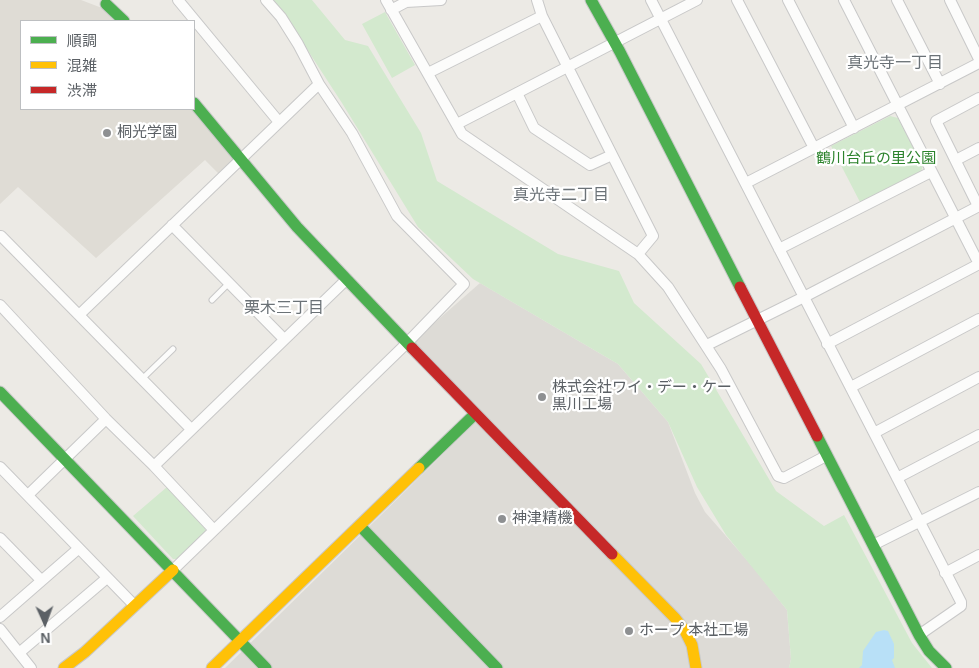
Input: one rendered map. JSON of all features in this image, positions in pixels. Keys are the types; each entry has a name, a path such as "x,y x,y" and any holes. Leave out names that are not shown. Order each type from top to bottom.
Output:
{"street":[{"path":"178,0 195,20"},
{"path":"64,668 85,652 173,570 464,284 397,216 352,133 319,84 298,44 281,18 266,0"},
{"path":"386,0 462,134 638,254 668,287 706,345 745,412 778,476 784,478 826,456"},
{"path":"391,10 406,2 441,0"},
{"path":"537,0 542,16 567,67 653,236 638,254"},
{"path":"591,0 615,43 919,635 929,651 946,668"},
{"path":"651,0 961,602 961,606 919,635"},
{"path":"456,124 697,0"},
{"path":"737,0 814,148"},
{"path":"788,0 854,128"},
{"path":"827,344 979,264 844,0"},
{"path":"898,0 940,84"},
{"path":"950,0 979,59"},
{"path":"103,1 123,20"},
{"path":"428,73 542,16"},
{"path":"195,21 279,122"},
{"path":"746,183 979,64"},
{"path":"78,315 319,84"},
{"path":"516,93 534,128 582,160 590,165 612,155"},
{"path":"706,345 804,297 979,206 936,121 979,98"},
{"path":"195,104 297,227 475,414 674,618 692,645 696,668"},
{"path":"956,160 979,148"},
{"path":"779,249 931,172"},
{"path":"172,225 284,339"},
{"path":"0,237 191,429"},
{"path":"154,466 347,279"},
{"path":"0,305 106,420 154,466 214,530"},
{"path":"851,387 979,319"},
{"path":"874,433 979,377"},
{"path":"0,392 266,668"},
{"path":"212,668 475,414"},
{"path":"28,495 106,420"},
{"path":"897,478 979,436"},
{"path":"0,466 134,606"},
{"path":"873,545 979,492"},
{"path":"360,526 497,668"},
{"path":"0,538 42,580"},
{"path":"0,617 78,549"},
{"path":"945,573 979,555"},
{"path":"19,653 107,578"},
{"path":"0,629 31,668"}],"lane":[{"path":"212,300 229,284"},
{"path":"141,380 173,349"}],"shaded area":[{"name":"桐光学園","path":"0,0 81,0 102,8 120,20 20,20 20,110 195,110 233,160 219,174 205,160 96,258 18,187 0,204"},
{"path":"480,283 618,364 668,422 695,493 705,512 753,567 787,610 791,659 789,668 225,668 484,414 415,343 416,339"}],"green space":[{"path":"270,0 312,0 345,40 368,46 421,133 437,181 558,254 619,271 634,303 701,364 776,491 824,526 844,515 912,643 932,668 789,668 791,659 787,610 726,535 697,487 668,422 618,364 473,279 418,227 342,103 286,17"},
{"path":"385,12 415,65 392,78 362,24"},
{"name":"鶴川台丘の里公園","path":"890,116 898,118 923,166 920,174 861,204 831,146"},
{"path":"167,487 205,528 206,532 179,559 173,559 133,516"}],"water":[{"path":"888,631 894,644 894,658 892,660 895,668 859,668 862,665 863,651 876,632"}],"traffic: fast":[{"path":"591,0 620,52 740,287"},
{"path":"106,4 123,20"},
{"path":"195,104 297,227 412,348"},
{"path":"0,392 266,668"},
{"path":"419,468 475,414"},
{"path":"817,436 919,635 929,651 946,668"},
{"path":"360,526 497,668"}],"traffic: slow":[{"path":"212,668 419,468"},
{"path":"612,554 675,618 685,631 692,645 696,668"},
{"path":"64,668 85,652 173,570"}],"traffic: jam":[{"path":"740,287 817,436"},
{"path":"412,348 612,554"}],"place":[{"name":"桐光学園","path":"107,133"},
{"name":"株式会社ワイ・デー・ケー 黒川工場","path":"542,397"},
{"name":"神津精機","path":"502,519"},
{"name":"ホープ 本社工場","path":"629,631"}],"district":[{"name":"真光寺一丁目","path":"895,64"},
{"name":"真光寺二丁目","path":"561,196"},
{"name":"栗木三丁目","path":"284,309"}]}
